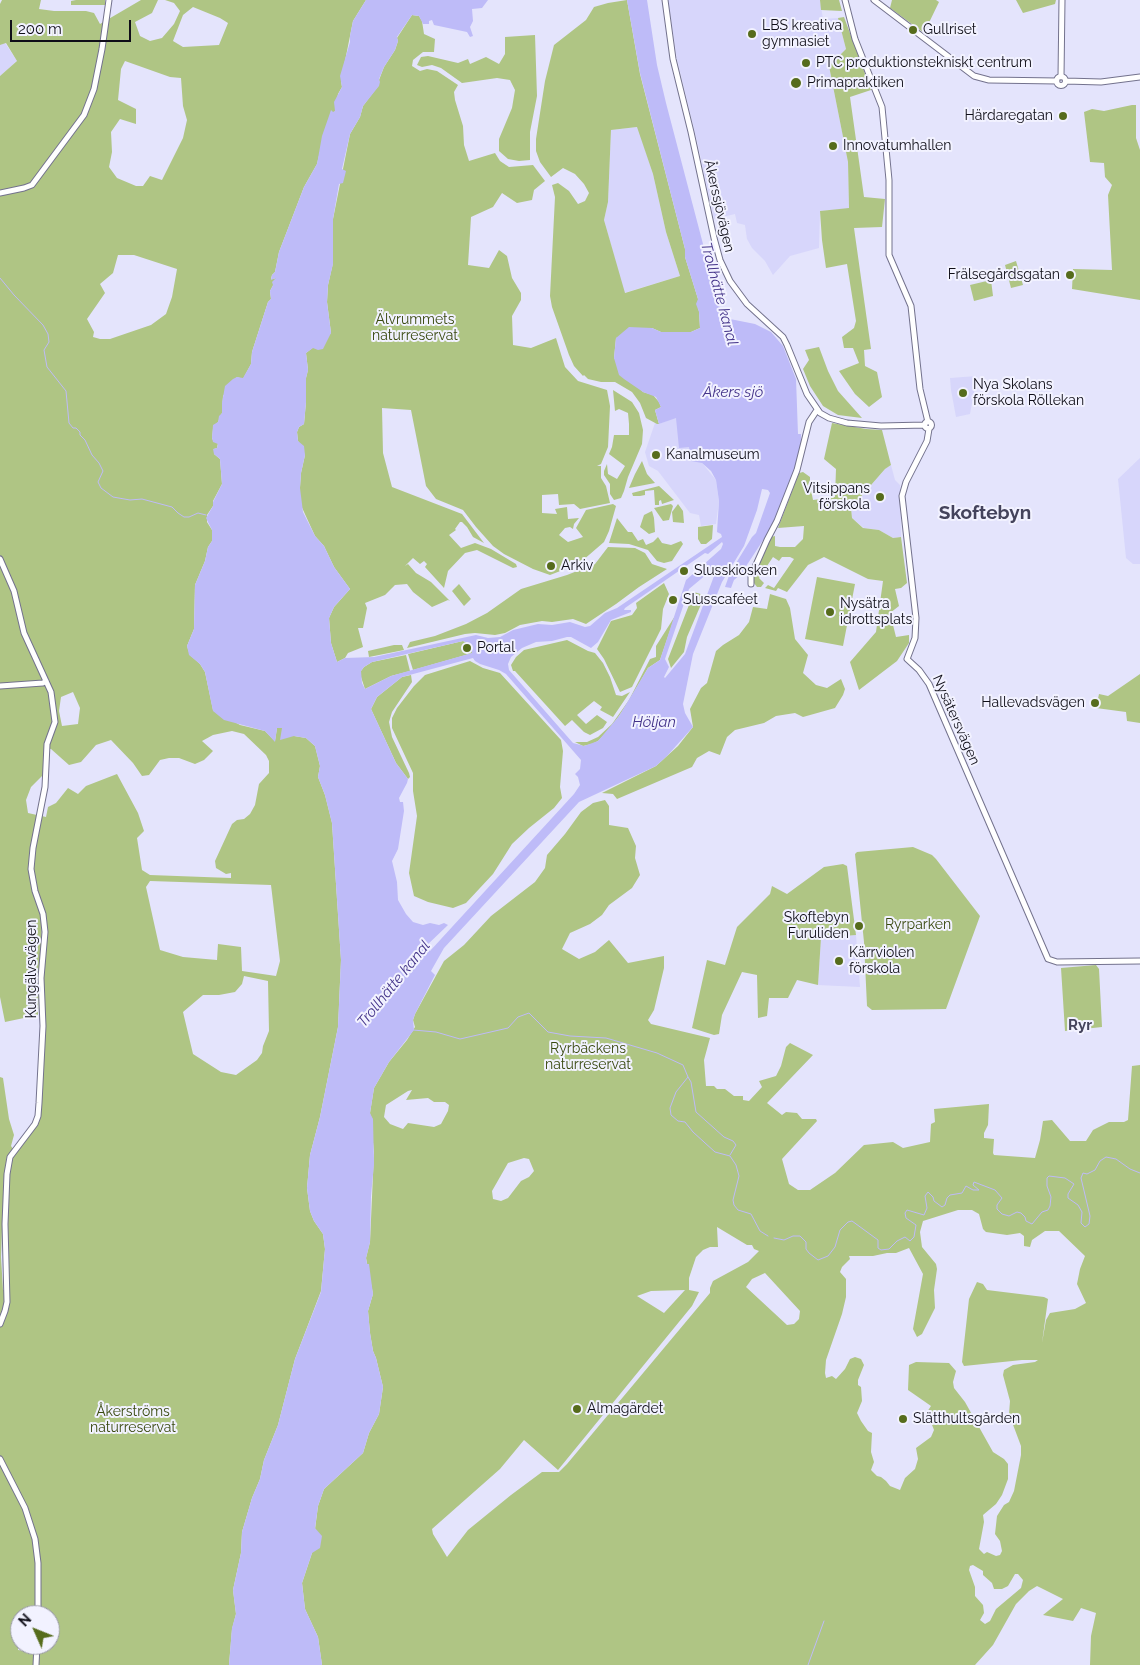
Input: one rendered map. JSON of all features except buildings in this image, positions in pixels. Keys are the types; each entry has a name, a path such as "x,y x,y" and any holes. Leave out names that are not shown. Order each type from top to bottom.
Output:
{"street":[{"path":"0,193 32,185 84,115 94,89 109,0"},
{"name":"Åkerssjövägen","path":"665,0 673,59 720,260 730,281 741,296 780,333 807,394 817,410"},
{"path":"751,584 751,576 761,551 777,521 797,470 809,422 817,410 829,418 847,423 880,426 927,425 920,389 911,306 889,255 889,180 882,107 855,39 845,0"},
{"path":"874,0 974,76 989,80 1101,82 1140,77"},
{"path":"1061,80 1062,0"},
{"name":"Nysätersvägen","path":"927,425 927,441 906,482 902,496 916,618 915,638 907,659 919,670 929,684 1048,959 1057,962 1140,961"},
{"name":"Kungälvsvägen","path":"0,558 14,590 24,633 54,702 54,724 47,744 45,786 33,848 31,869 35,891 43,914 45,932 41,978 44,1026 40,1103 35,1124 10,1157 7,1174 5,1224 7,1302 6,1311 0,1324"},
{"path":"0,686 46,681"},
{"path":"0,1458 29,1519 35,1539 38,1563 38,1605"}],"shaded area":[{"path":"668,0 820,0 823,19 838,18 846,49 829,66 848,162 849,209 820,211 819,248 790,256 773,275 765,261 752,248 747,239 745,225 737,223 735,214 714,219 677,59"},
{"path":"5,43 17,61 0,76 0,45"},
{"path":"638,127 653,174 666,232 680,276 624,293 604,220 608,202 611,130"},
{"name":"Nya Skolans förskola Röllekan","path":"977,376 970,414 956,417 950,378"},
{"path":"676,417 689,447 716,480 719,501 716,524 701,526 699,515 690,513 658,471 649,466 645,452 655,423 659,424"},
{"path":"1140,458 1140,564 1133,564 1126,558 1118,479"},
{"name":"Vitsippans förskola","path":"891,465 895,480 900,485 901,537 893,538 879,530 864,528 852,518 851,508 886,468"},
{"name":"Kärrviolen förskola","path":"856,935 860,987 818,985 821,938"}],"green space":[{"name":"Åkerströms naturreservat","path":"2,0 41,0 39,9 86,11 94,13 100,24 141,0 158,0 152,13 135,22 140,36 150,41 162,38 174,24 180,11 174,3 165,0 366,0 353,21 341,81 342,87 338,94 335,111 326,127 317,164 304,187 279,252 275,272 271,279 277,278 270,291 271,299 268,302 252,352 251,364 243,379 237,377 223,396 222,413 213,429 212,439 218,443 217,448 214,449 214,454 220,459 222,484 207,515 207,522 212,530 212,541 208,547 205,561 195,585 194,629 187,646 190,655 200,664 205,672 213,710 240,725 265,731 275,741 277,728 282,728 294,736 306,738 315,746 320,766 318,777 332,823 341,960 338,1027 320,1117 310,1155 307,1188 310,1211 323,1234 325,1249 321,1291 295,1359 278,1425 264,1460 260,1479 242,1532 241,1553 233,1590 236,1614 232,1629 229,1665 0,1665 0,1077 3,1078 9,1119 14,1135 11,1146 13,1149 7,1157 4,1175 1,1257 3,1290 8,1290 6,1224 8,1174 11,1157 39,1116 42,978 46,932 42,923 38,1015 5,1022 0,997 0,76 17,61 6,43 0,45 0,4","holes":["193,7 228,23 219,45 183,47 173,41 183,15","125,61 170,77 181,78 183,106 187,120 183,138 162,180 150,176 143,186 136,186 117,178 109,167 112,152 111,132 120,119 136,124 136,109 118,100 121,69","118,255 134,255 177,269 172,297 166,314 151,325 110,339 100,339 93,337 94,332 87,319 105,293 100,284 113,273","73,692 80,708 78,724 62,726 59,711 61,697","232,731 244,734 266,755 269,761 269,773 259,784 255,805 250,814 244,819 237,820 232,824 215,861 216,868 226,874 231,873 231,878 150,875 142,870 137,838 144,831 138,813 117,774 86,786 78,794 68,788 56,803 48,807 46,817 28,813 26,800 31,787 43,775 44,748 51,749 69,765 81,762 96,745 111,740 133,763 142,776 149,775 160,760 179,758 195,764 204,760 213,751 202,741 213,735","150,881 271,885 280,961 276,976 242,971 241,947 218,944 217,960 183,957 160,950 146,887","244,976 268,981 269,1031 262,1053 257,1060 236,1075 221,1072 193,1054 183,1012 203,995 235,992 242,984"]},
{"path":"105,0 105,5 71,5 71,1"},
{"path":"627,0 640,74 685,249 685,257 698,299 700,328 691,332 661,332 652,328 616,338 614,358 643,392 653,395 659,402 661,407 655,410 659,424 646,418 640,403 632,392 615,382 601,382 588,379 574,366 552,307 550,296 555,197 552,185 558,183 569,191 578,204 585,201 589,193 575,174 563,168 551,177 540,162 536,151 536,139 545,81 554,45 586,20 594,7","holes":["637,127 653,174 666,232 680,276 625,293 604,220 608,202 611,130"]},
{"path":"820,0 839,0 842,11 821,10"},
{"path":"892,0 936,0 939,2 924,33 890,8"},
{"path":"1016,0 1056,0 1055,4 1023,13"},
{"name":"Älvrummets naturreservat","path":"412,15 419,16 422,21 424,34 435,39 434,52 423,52 413,60 412,66 420,71 427,69 437,71 458,85 454,92 455,100 463,126 464,145 469,161 495,153 500,161 509,167 533,165 545,181 534,190 532,200 517,203 502,193 493,207 471,217 468,265 489,268 499,250 507,256 512,278 521,293 521,300 512,316 513,345 531,348 556,338 565,367 578,381 607,390 610,406 608,447 601,464 597,466 601,466 601,478 606,486 610,503 580,509 574,504 559,505 558,494 542,495 542,513 557,514 555,509 567,507 568,519 579,518 574,524 573,529 570,527 565,528 559,535 568,542 583,537 576,528 586,510 613,504 616,506 604,542 582,561 550,575 533,569 493,546 463,510 436,499 426,486 411,410 382,408 383,453 392,487 462,514 484,543 473,537 467,527 460,522 456,530 449,535 461,548 475,543 491,549 516,564 517,567 513,568 477,550 465,553 448,571 444,588 425,567 427,564 424,561 420,564 413,558 405,566 408,564 416,573 431,582 450,601 448,600 432,607 413,592 407,584 395,585 385,595 365,603 367,608 363,628 358,628 363,647 348,653 345,658 337,662 331,643 329,618 334,607 350,589 334,567 324,546 315,536 299,501 301,473 305,455 298,441 297,432 299,427 304,424 308,370 306,353 331,333 327,302 328,285 333,263 333,219 350,134 360,117 363,106 378,86 384,67 395,50 397,38"},
{"path":"844,17 871,90 850,97 864,197 885,199 882,227 854,228 871,349 864,350 865,366 877,372 882,397 869,407 855,394 839,371 859,363 853,348 844,348 842,337 854,328 856,321 847,264 826,268 820,211 849,208 848,162 829,66 846,49 838,18"},
{"path":"535,35 537,96 530,132 530,160 519,161 508,159 499,151 499,139 512,108 515,90 510,80 497,78 462,83 441,68 432,65 422,67 417,65 421,57 428,56 458,63 468,59 470,64 486,57 499,64 505,54 505,37"},
{"path":"1136,105 1136,138 1140,150 1140,300 1072,289 1073,269 1112,270 1108,195 1112,185 1105,177 1104,163 1090,162 1084,112 1092,109 1104,111"},
{"path":"1016,261 1023,285 1011,288 1005,265"},
{"path":"991,280 993,296 974,301 970,285"},
{"path":"819,347 838,391 862,418 838,415 823,406 810,386 803,369 809,360 805,350"},
{"path":"613,390 632,402 639,413 643,430 642,444 624,491 621,498 614,500 610,494 610,484 604,475 604,471 607,464 608,474 617,479 625,466 609,454 614,435 629,435 629,424 628,413 619,409 615,411"},
{"path":"832,423 882,430 891,465 885,469 851,508 852,518 863,528 879,530 893,538 901,537 907,583 901,588 895,589 899,606 890,613 896,637 909,635 909,643 897,661 859,690 850,662 876,632 883,581 868,579 824,557 808,565 787,592 778,588 776,591 765,588 768,585 774,588 794,559 782,557 779,561 773,557 759,578 764,583 761,587 757,587 754,583 754,576 771,537 775,536 775,546 780,547 795,547 803,539 804,526 778,528 799,473 803,472 810,477 813,500 835,497 836,469 824,459"},
{"path":"642,461 647,474 655,483 629,488 635,474"},
{"path":"659,486 674,500 662,504 661,500 659,505 655,505 654,490 645,491 645,495 640,496 633,496 632,493"},
{"path":"671,504 673,506 669,520 663,521 654,508"},
{"path":"678,504 683,511 684,523 673,522 672,512"},
{"path":"652,511 655,532 649,534 640,527 644,515"},
{"path":"617,518 628,532 632,532 638,541 643,539 646,545 658,537 662,543 671,545 681,541 683,544 672,561 664,563 657,561 648,550 629,544 609,543"},
{"path":"713,525 712,539 706,544 701,544 698,539 698,527"},
{"path":"608,547 635,548 645,553 652,564 667,569 586,624 573,619 552,622 542,621 520,625 505,633 495,635 465,634 407,648 410,642 435,636 466,624 487,613 521,589 595,564"},
{"name":"Nysätra idrottsplats","path":"817,577 855,584 843,646 805,639"},
{"path":"664,583 669,594 663,609 661,629 632,687 620,692 597,649 611,621 632,615 637,608 636,603"},
{"path":"459,584 471,599 464,606 452,591"},
{"path":"694,592 704,595 702,602 687,637 684,652 671,668 668,659"},
{"path":"770,594 786,599 790,608 795,639 808,655 803,673 816,685 827,688 841,679 845,689 835,708 803,717 795,713 776,716 764,723 735,730 727,737 720,755 709,751 697,758 692,767 617,799 613,794 602,793 656,766 678,746 693,727 690,709 701,688 707,683 716,651 739,635 749,622 753,607 767,609"},
{"path":"675,616 660,660 648,668 628,703 610,729 598,741 592,744 583,746 575,742 587,742 598,737 612,724 629,700 650,659 656,657 656,646"},
{"path":"567,640 595,653 610,677 616,695 622,696 630,692 613,717 600,710 602,707 594,701 577,715 586,724 597,715 607,722 603,728 590,735 584,732 572,720 565,726 513,671 511,665 524,650"},
{"path":"463,641 470,644 473,653 413,670 408,654"},
{"path":"402,645 404,650 369,657 368,651"},
{"path":"406,655 410,671 391,676 365,689 361,677 361,671 364,667 372,662"},
{"path":"470,661 483,668 500,673 561,740 563,751 560,787 562,798 554,808 512,844 493,874 466,903 453,908 428,902 414,896 409,873 417,816 413,791 413,773 392,728 392,718 397,708 425,675"},
{"path":"1140,674 1140,723 1127,721 1126,712 1096,708 1099,694 1108,696"},
{"path":"411,675 412,682 392,712 389,722 392,737 409,773 410,777 408,779 396,763 371,709 377,697 402,677"},
{"name":"Ryrbäckens naturreservat","path":"605,800 609,806 609,825 628,828 636,846 635,858 640,875 632,888 609,905 602,915 590,924 570,933 562,949 579,959 595,952 609,940 628,963 664,956 664,968 654,1010 648,1020 651,1024 710,1038 704,1060 706,1086 725,1089 734,1096 743,1096 743,1100 749,1101 762,1087 759,1081 776,1076 786,1047 790,1043 813,1055 767,1103 782,1115 786,1112 797,1113 802,1119 816,1119 817,1121 782,1159 789,1184 798,1190 810,1190 835,1173 864,1145 893,1142 903,1148 930,1142 931,1124 935,1122 934,1109 989,1104 988,1125 984,1138 994,1139 994,1155 1035,1158 1043,1121 1052,1120 1070,1141 1086,1141 1093,1130 1109,1122 1124,1122 1128,1120 1132,1066 1140,1065 1140,1665 1090,1665 1091,1636 1096,1613 1081,1608 1073,1621 1043,1615 1063,1599 1037,1586 1016,1604 993,1645 975,1665 322,1665 318,1637 305,1609 302,1583 312,1553 318,1506 324,1489 363,1453 369,1433 379,1414 383,1387 370,1333 368,1311 373,1294 366,1258 370,1242 374,1152 370,1113 374,1088 389,1062 415,1027 413,1020 415,1014 444,961 464,945 491,916 535,882 545,868 547,855 581,812 593,803","holes":["412,1090 406,1100 428,1098 434,1102 445,1102 449,1105 441,1124 434,1127 408,1123 403,1129 390,1124 384,1117 386,1105","524,1158 529,1159 534,1171 529,1177 521,1181 508,1198 501,1201 493,1199 492,1191 508,1163","958,1210 972,1210 979,1214 983,1229 986,1232 1007,1235 1020,1233 1024,1236 1024,1246 1030,1247 1032,1240 1045,1231 1059,1231 1085,1256 1077,1284 1086,1303 1075,1309 1050,1313 1046,1320 1042,1343 1048,1299 987,1290 983,1284 977,1282 969,1299 962,1362 964,1366 1038,1360 1013,1365 1004,1370 1003,1375 1010,1401 1009,1414 1021,1446 1021,1455 1014,1491 1009,1502 1004,1505 997,1516 995,1534 1000,1541 1002,1551 1000,1555 996,1556 987,1552 984,1554 979,1549 984,1522 983,1515 996,1504 1002,1495 1008,1479 1008,1464 993,1452 965,1402 954,1388 953,1382 956,1371 949,1363 916,1362 909,1365 908,1390 931,1406 927,1412 934,1430 931,1437 916,1448 918,1459 915,1469 905,1478 900,1490 890,1486 871,1470 874,1462 871,1452 872,1433 868,1431 857,1413 862,1401 861,1387 858,1385 864,1365 861,1359 855,1357 850,1359 845,1369 836,1379 832,1376 826,1378 826,1360 846,1297 846,1279 840,1272 850,1259 849,1256 873,1256 896,1253 909,1248 923,1274 913,1329 917,1337 922,1334 935,1308 934,1290 937,1269 936,1264 922,1247 920,1232 923,1221","717,1227 747,1245 752,1245 754,1249 759,1251 748,1262 713,1281 710,1293 559,1472 542,1472 511,1495 468,1530 447,1557 432,1529 500,1469 524,1440 558,1470 692,1306 699,1292 689,1290 689,1278 696,1257 703,1250 710,1247 718,1247","765,1273 800,1311 799,1319 794,1324 787,1325 746,1287 752,1279","685,1290 664,1313 637,1296 651,1291","973,1565 983,1571 983,1575 992,1583 994,1589 1002,1589 1008,1586 1015,1574 1018,1574 1023,1580 1021,1588 996,1609 990,1621 985,1624 980,1620 984,1613 983,1605 975,1596 975,1587 969,1570 970,1566"]},
{"name":"Ryrparken","path":"913,847 932,855 936,859 980,916 946,1009 872,1010 867,1006 864,942 855,854 857,852"},
{"path":"843,864 847,866 856,935 821,938 818,985 797,980 788,998 769,998 767,1016 758,1018 757,975 742,972 722,1015 719,1034 714,1035 692,1028 707,960 725,965 737,927 770,894 772,886 787,894 824,867"},
{"path":"1096,965 1099,969 1102,1027 1065,1031 1061,968"}],"water":[{"path":"366,0 488,0 482,8 472,9 473,21 470,27 473,36 470,37 467,32 434,25 432,20 429,21 429,24 423,24 419,16 412,15 397,37 398,41 395,50 384,67 379,79 379,86 363,106 360,117 350,134 342,169 346,171 343,183 339,184 333,219 333,264 328,285 327,302 331,333 323,349 313,348 306,353 308,370 304,424 299,427 297,432 298,441 304,446 305,455 300,488 303,512 315,536 324,546 334,567 350,589 334,607 329,618 331,643 337,662 345,658 374,657 476,635 488,638 500,637 513,630 538,624 552,625 570,622 585,627 590,626 605,613 617,608 722,537 717,532 719,501 716,480 711,471 702,463 691,461 689,447 679,448 676,418 659,424 655,410 661,407 656,397 643,392 619,375 614,358 616,338 629,327 652,328 661,332 691,332 700,328 699,312 696,304 698,299 685,257 685,249 640,73 627,0 647,0 657,65 666,103 724,324 726,329 726,321 730,319 755,324 771,332 783,346 796,379 798,434 801,434 801,450 798,451 798,462 773,525 741,574 734,580 731,588 725,587 730,573 756,533 770,493 768,490 762,489 757,510 744,546 722,582 693,654 683,704 685,713 693,727 656,766 579,802 444,948 431,971 435,975 415,1014 413,1020 414,1030 389,1062 374,1088 370,1113 373,1119 374,1164 370,1242 366,1258 367,1264 369,1264 373,1294 368,1311 370,1333 383,1387 379,1414 369,1433 363,1453 324,1489 318,1506 315,1528 322,1536 320,1548 312,1553 302,1583 305,1609 318,1637 322,1665 229,1665 232,1628 236,1614 233,1590 241,1553 242,1532 260,1479 264,1460 278,1425 295,1359 321,1292 325,1249 323,1234 310,1211 307,1188 310,1155 320,1117 338,1027 341,960 332,823 318,777 320,766 315,746 306,738 294,736 280,740 282,728 277,728 275,742 265,731 224,720 213,711 205,672 200,664 189,655 187,646 194,629 195,585 205,561 208,547 212,541 212,530 206,518 222,484 220,459 214,454 213,449 217,448 218,444 213,442 213,425 218,422 219,416 222,413 225,386 237,377 243,378 251,364 252,352 268,302 271,299 272,282 276,278 271,280 275,272 279,252 304,187 317,164 322,136 331,110 335,111 334,102 342,87 340,76 350,42 353,21","holes":["722,542 721,549 686,580 660,660 648,668 619,716 598,741 584,746 573,743 509,670 508,664 511,657 522,648 536,642 552,641 567,637 571,637 591,648 598,642 611,620 631,612 631,610 624,610 625,608 705,553 708,554","717,568 685,654 665,678 669,667 665,659 689,589 713,569","463,641 470,644 472,653 391,676 365,689 362,683 361,671 372,662","473,658 480,664 499,670 506,674 581,760 580,769 575,774 580,785 574,794 430,951 425,947 448,925 444,923 439,925 430,923 423,925 413,922 398,900 397,882 392,861 398,849 404,811 403,802 400,802 399,798 408,779 396,763 371,709 377,697 402,677"]}],"waterway":[{"path":"0,278 43,325 48,334 49,342 44,350 47,367 66,391 69,423 80,432 80,435 85,440 103,471 98,482 101,488 113,497 130,500 142,499 172,507 184,517 198,513 206,515"},
{"path":"413,1030 436,1032 460,1039 508,1028 518,1017 529,1013 548,1032 570,1036 606,1038 657,1053 683,1065 688,1077 676,1092 670,1108 671,1115 678,1121 685,1122 715,1152 730,1156 736,1165 739,1176 733,1200 734,1205 738,1210 751,1214 760,1231 768,1236"},
{"path":"688,1077 691,1082 696,1112 736,1145 730,1155"},
{"path":"774,1238 784,1240 793,1236 800,1236 806,1242 806,1249 818,1260 828,1256 835,1247 840,1230 848,1222 852,1221 878,1240 878,1248 881,1250 889,1249 897,1241 905,1237 910,1241 914,1237 916,1225 906,1218 905,1213 907,1210 924,1215 927,1208 925,1196 928,1192 934,1201 942,1207 950,1195 962,1193 966,1186 973,1190 979,1190 973,1185 974,1182 995,1190 1002,1198 997,1205 997,1209 1002,1214 1009,1216 1017,1212 1021,1213 1026,1221 1032,1224 1050,1206 1051,1197 1047,1186 1047,1178 1049,1176 1065,1178 1074,1184 1068,1194 1068,1198 1078,1205 1082,1212 1081,1223 1085,1227 1089,1224 1090,1216 1081,1178 1083,1173 1087,1174 1095,1170 1100,1161 1106,1157 1116,1159 1130,1169 1140,1173"},
{"path":"808,1665 824,1621"}],"place":[{"name":"Gullriset","path":"913,30"},
{"name":"LBS kreativa gymnasiet","path":"752,34"},
{"name":"PTC produktionstekniskt centrum","path":"806,63"},
{"name":"Primapraktiken","path":"796,83"},
{"name":"Härdaregatan","path":"1063,116"},
{"name":"Innovatumhallen","path":"833,146"},
{"name":"Frälsegårdsgatan","path":"1070,275"},
{"name":"Nya Skolans förskola Röllekan","path":"963,393"},
{"name":"Kanalmuseum","path":"656,455"},
{"name":"Vitsippans förskola","path":"880,497"},
{"name":"Arkiv","path":"551,566"},
{"name":"Slusskiosken","path":"684,571"},
{"name":"Slusscaféet","path":"673,600"},
{"name":"Nysätra idrottsplats","path":"830,612"},
{"name":"Portal","path":"467,648"},
{"name":"Hallevadsvägen","path":"1095,703"},
{"name":"Skoftebyn Furuliden","path":"859,926"},
{"name":"Kärrviolen förskola","path":"839,961"},
{"name":"Almagärdet","path":"577,1409"},
{"name":"Slätthultsgården","path":"903,1419"}],"district":[{"name":"Skoftebyn","path":"985,513"},
{"name":"Ryr","path":"1080,1025"}],"water label":[{"name":"Trollhätte kanal","path":"719,294"},
{"name":"Åkers sjö","path":"733,392"},
{"name":"Höljan","path":"654,722"},
{"name":"Trollhätte kanal","path":"394,984"}]}
